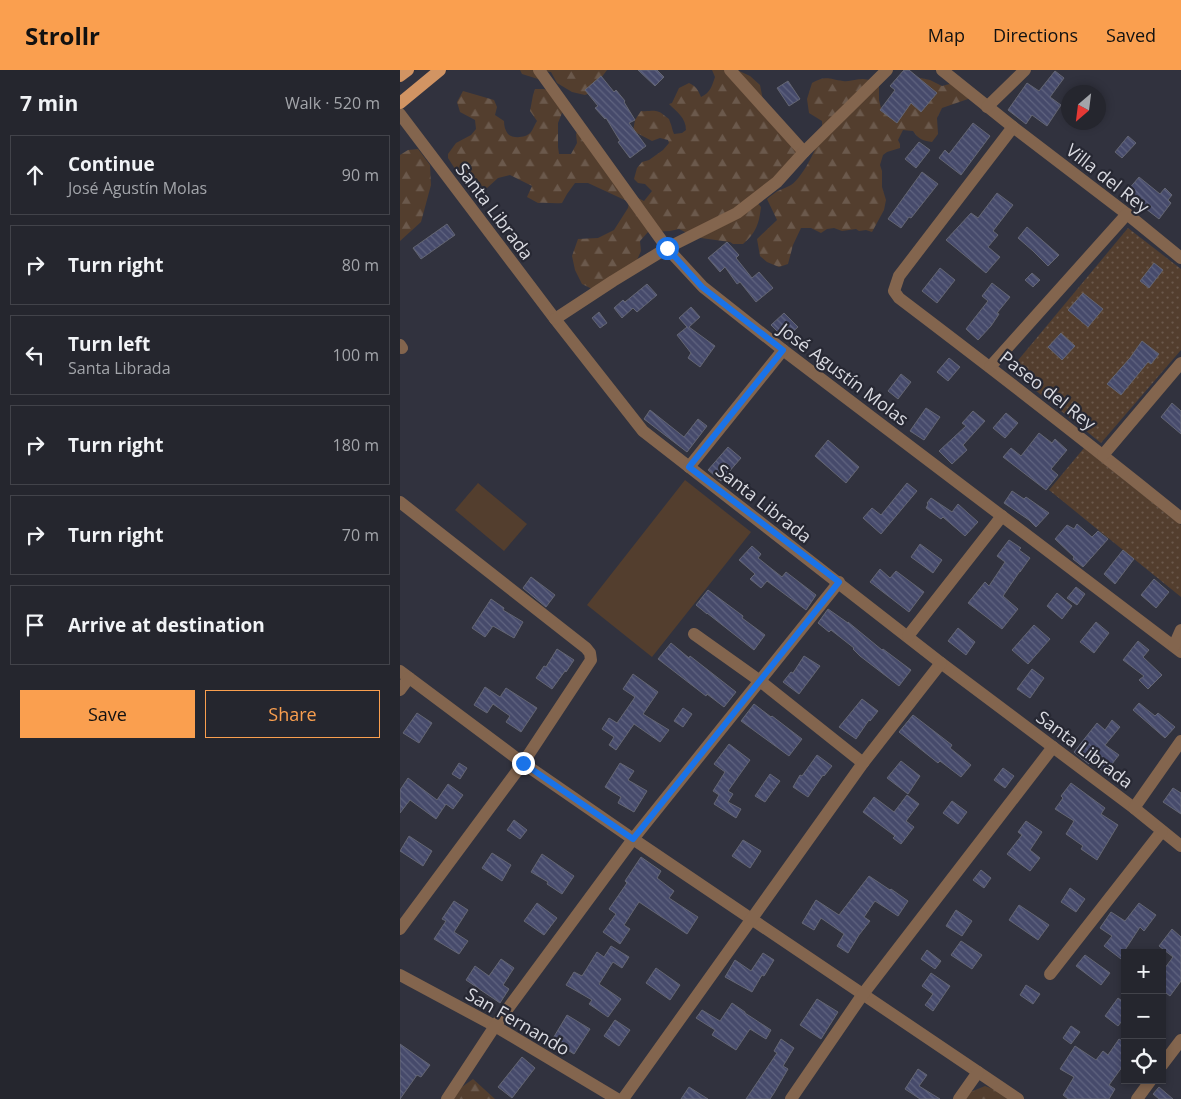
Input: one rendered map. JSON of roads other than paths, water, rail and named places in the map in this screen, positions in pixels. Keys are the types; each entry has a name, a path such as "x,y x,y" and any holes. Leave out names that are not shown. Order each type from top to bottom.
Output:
{"main road":[{"path":"400,76 408,70"},
{"path":"400,103 440,70"}],"street":[{"name":"José Agustín Molas","path":"539,70 667,248 702,287 1177,649"},
{"path":"730,70 804,152"},
{"path":"555,319 612,281 667,248 737,213 777,182 804,152 887,70"},
{"name":"Villa del Rey","path":"942,70 1012,128 1127,214 1181,258"},
{"path":"988,107 1025,70"},
{"name":"Santa Librada","path":"400,114 555,319 643,431 941,663 1134,808 1181,846"},
{"name":"Paseo del Rey","path":"1012,128 899,276 894,291 899,298 1103,455 1181,518"},
{"path":"990,367 1127,214"},
{"path":"689,467 783,350"},
{"path":"1103,455 1181,363"},
{"path":"400,502 590,653 590,660 523,763 400,929"},
{"path":"908,636 1002,516"},
{"path":"447,1099 495,1026 633,839 839,582"},
{"path":"1177,649 1181,630"},
{"path":"694,634 760,681 864,763"},
{"path":"623,1099 864,763 941,663"},
{"path":"400,690 405,674 523,763 1018,1099"},
{"path":"1134,808 1181,741"},
{"path":"791,1099 864,994 1053,747"},
{"path":"1050,974 1162,831"},
{"name":"San Fernando","path":"400,975 495,1026 617,1099"},
{"path":"1166,1060 1181,1040"},
{"path":"959,1099 978,1072"},
{"path":"1137,1099 1148,1084"}]}
